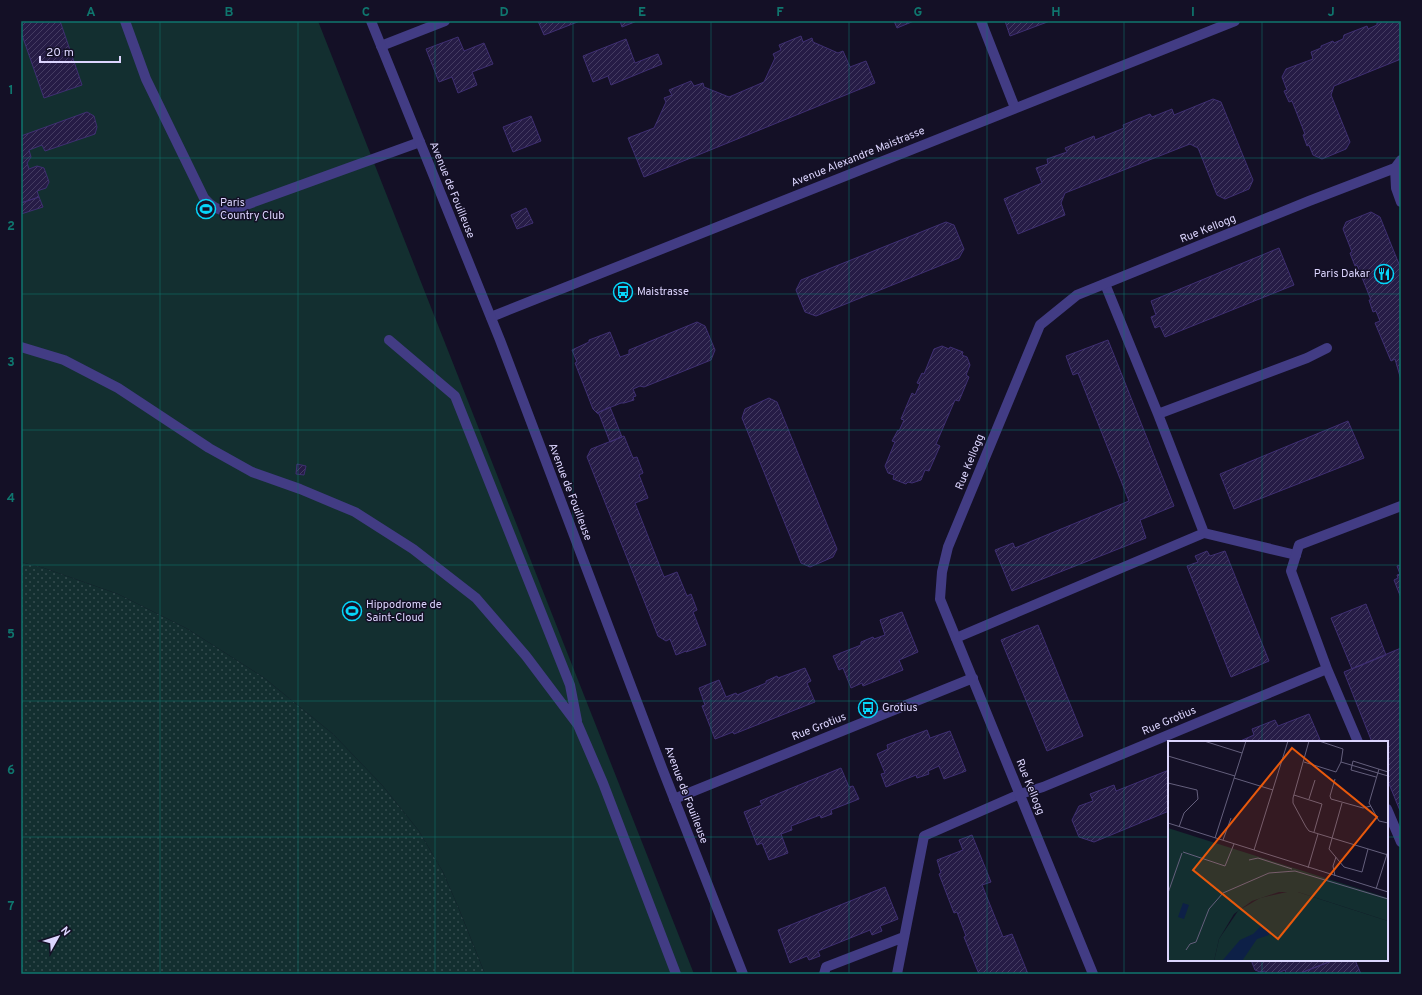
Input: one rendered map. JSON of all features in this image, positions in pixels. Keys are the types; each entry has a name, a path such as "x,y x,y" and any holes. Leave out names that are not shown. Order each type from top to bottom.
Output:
{"street":[{"path":"126,21 146,79 204,198 208,203 217,209 228,211 420,142"},
{"name":"Avenue de Fouilleuse","path":"371,21 491,317 674,799 743,974"},
{"path":"381,46 444,21"},
{"path":"981,21 1015,108"},
{"name":"Avenue Alexandre Maistrasse","path":"491,317 1235,21"},
{"path":"1398,164 1396,188 1401,202"},
{"name":"Rue Kellogg","path":"1093,974 940,599 942,572 948,547 1040,324 1077,295 1398,164"},
{"path":"1105,284 1158,414 1204,533"},
{"path":"389,340 455,396 570,685 578,725 603,783 676,974"},
{"path":"21,347 64,360 118,388 209,448 252,472 300,489 355,512 413,549 476,598 526,656 578,725"},
{"path":"1158,414 1307,358 1327,348"},
{"path":"1358,741 1327,669 1291,571 1300,545 1401,506"},
{"path":"956,638 1204,533 1296,555"},
{"name":"Rue Grotius","path":"904,937 924,836 1020,794 1043,787 1327,669"},
{"name":"Rue Grotius","path":"674,799 973,678"},
{"path":"1388,811 1401,842"},
{"path":"824,974 826,967 904,937"},
{"path":"897,974 904,937"}],"green space":[{"path":"21,21 318,21 694,974 485,974 443,872 419,831 382,785 333,734 263,677 186,628 118,594 44,568 21,562"},
{"path":"21,562 44,568 118,594 186,628 263,677 333,734 382,785 419,831 443,872 485,974 21,974"}],"building":[{"path":"21,21 60,21 82,85 44,98 21,32"},
{"path":"538,21 580,21 544,35"},
{"path":"620,21 637,21 622,27"},
{"path":"894,21 914,21 897,28"},
{"path":"1005,21 1050,21 1010,36"},
{"path":"1382,21 1401,21 1401,59 1334,86 1331,95 1350,142 1346,149 1322,159 1313,155 1309,145 1307,146 1303,135 1305,134 1292,101 1289,102 1284,91 1287,90 1282,77 1286,69 1313,59 1311,52 1321,48 1321,46 1333,41 1334,43 1343,39 1344,35 1367,26 1368,29"},
{"path":"801,36 803,42 812,38 813,42 838,53 843,51 850,67 866,61 875,83 644,177 628,138 654,128 666,102 664,98 672,95 669,90 691,81 694,86 703,83 704,87 729,97 764,82 775,58 773,54 781,50 779,45"},
{"path":"458,37 464,51 484,43 493,64 472,72 477,85 458,93 452,77 439,82 426,49"},
{"path":"626,39 635,63 658,54 662,64 611,85 608,76 593,82 583,56"},
{"path":"1213,99 1221,102 1253,180 1249,189 1225,199 1217,195 1198,148 1190,144 1065,193 1061,203 1065,215 1018,234 1004,199 1042,183 1036,168 1048,164 1047,159 1067,152 1065,148 1094,136 1095,140 1124,128 1123,125 1150,114 1152,117 1172,109 1174,115"},
{"path":"87,112 94,116 97,127 95,134 45,151 42,145 29,150 31,157 27,163 29,169 37,166 44,168 49,182 46,188 37,191 39,197 21,203 21,136"},
{"path":"531,116 541,141 513,152 503,127"},
{"path":"39,197 43,207 21,214 21,203"},
{"path":"526,208 533,223 517,229 511,215"},
{"path":"1371,212 1380,217 1401,269 1401,380 1395,359 1391,361 1375,323 1380,321 1376,311 1373,312 1369,300 1371,300 1357,265 1355,266 1350,253 1352,252 1343,229 1346,222"},
{"path":"946,222 954,225 964,249 959,258 816,316 805,312 796,290 801,280"},
{"path":"1279,248 1294,285 1165,337 1160,326 1155,328 1151,317 1156,315 1151,301"},
{"path":"697,322 705,326 715,350 711,360 644,387 640,386 633,389 636,396 633,397 634,400 621,403 597,413 593,409 575,363 577,362 572,350 589,342 589,340 610,332 620,357 629,354 629,350"},
{"path":"1108,340 1174,506 1140,520 1146,538 1012,591 995,550 1013,543 1015,548 1129,501 1078,373 1073,375 1066,356"},
{"path":"942,346 949,349 950,347 963,352 962,355 967,357 970,365 966,375 969,377 959,401 955,400 936,444 940,446 929,471 925,470 921,480 912,483 908,482 906,484 893,479 894,475 888,473 885,466 895,442 892,441 904,420 901,419 912,393 915,395 920,384 917,383 922,373 924,374 934,349"},
{"path":"769,398 777,402 837,549 833,557 810,567 801,563 742,418 745,409"},
{"path":"610,407 622,437 610,442 599,414 597,413"},
{"path":"1348,421 1364,458 1234,509 1220,474"},
{"path":"624,436 633,458 637,457 643,473 639,475 648,498 635,503 664,577 677,572 687,596 691,594 697,610 693,612 706,645 676,655 670,639 666,641 658,636 587,457 591,449"},
{"path":"297,464 306,466 304,475 296,474"},
{"path":"1207,551 1210,556 1225,551 1269,661 1231,677 1187,566 1198,562 1195,556"},
{"path":"1401,565 1401,598 1394,580 1398,578 1397,575 1400,574 1397,566"},
{"path":"1366,604 1386,655 1352,669 1331,618"},
{"path":"902,612 918,652 899,660 903,670 863,686 862,683 851,688 843,668 839,670 833,656 861,645 861,642 873,637 874,639 885,635 880,620"},
{"path":"1038,625 1083,736 1047,751 1001,640"},
{"path":"1401,648 1401,813 1388,781 1388,741 1372,741 1344,672"},
{"path":"805,668 811,681 807,683 815,702 734,734 733,732 715,739 702,706 705,705 699,688 719,680 726,697 736,693 737,695 766,683 766,681 777,676 778,678"},
{"path":"1309,714 1321,741 1240,741 1254,735 1252,729 1275,720 1278,726"},
{"path":"927,730 930,738 950,731 966,771 944,779 939,766 928,771 929,774 917,778 916,775 886,787 881,774 885,773 877,754 888,749 887,745"},
{"path":"841,768 849,787 853,786 859,799 831,810 832,814 821,818 820,815 791,826 792,830 781,834 788,853 769,860 762,843 757,845 744,812 762,805 760,801"},
{"path":"1168,770 1168,811 1094,842 1079,837 1072,820 1079,806 1093,801 1090,794 1114,785 1116,791"},
{"path":"972,835 991,882 982,885 1003,937 1012,934 1028,974 979,974 964,937 966,936 957,912 954,913 939,874 941,873 937,860 963,850 959,840"},
{"path":"885,887 898,919 880,926 882,931 872,935 870,930 818,951 820,956 809,960 807,956 790,963 778,930"},
{"path":"1251,961 1331,961 1298,974 1286,974 1285,970 1276,974 1266,974 1265,971 1260,972 1255,970"},
{"path":"1331,961 1355,961 1361,974 1298,974"}],"place":[{"name":"Paris Country Club","path":"206,209"},
{"name":"Paris Dakar","path":"1384,274"},
{"name":"Maistrasse","path":"623,292"},
{"name":"Hippodrome de Saint-Cloud","path":"352,611"},
{"name":"Grotius","path":"868,708"}]}
